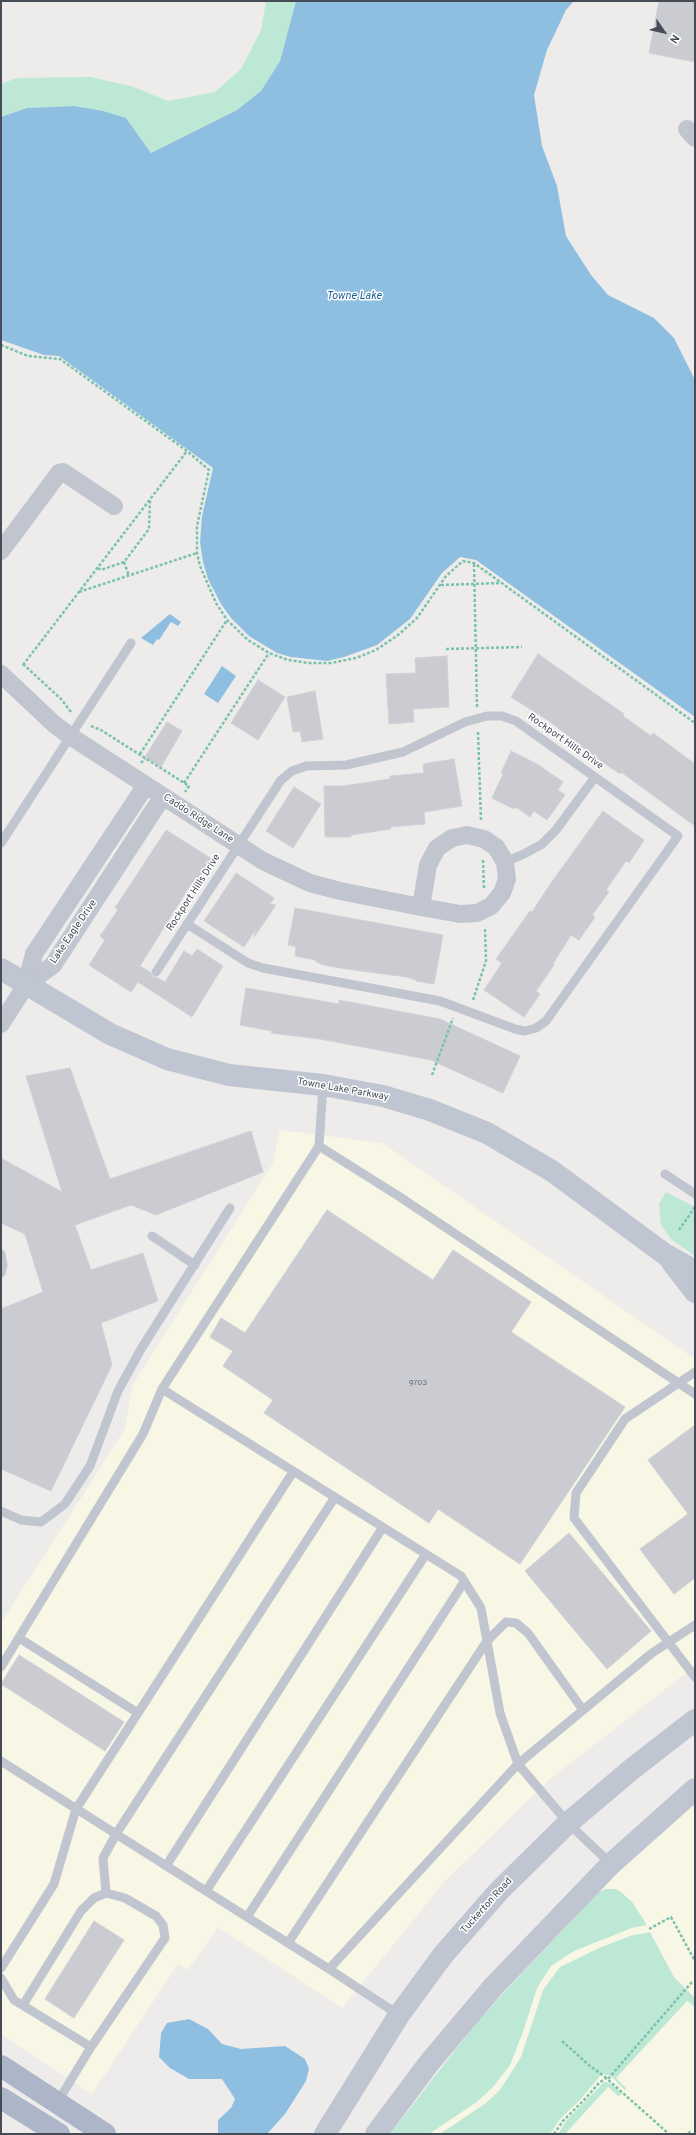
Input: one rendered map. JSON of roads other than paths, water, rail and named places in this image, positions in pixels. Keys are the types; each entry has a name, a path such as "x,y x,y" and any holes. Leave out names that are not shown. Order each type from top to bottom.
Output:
{"main road":[{"name":"Towne Lake Parkway","path":"1,969 110,1034 167,1059 229,1075 323,1085 383,1096 430,1110 487,1133 552,1171 666,1255 695,1271"},
{"name":"Towne Lake Parkway","path":"666,1255 695,1292"},
{"name":"Tuckerton Road","path":"325,2134 399,2015 443,1955 499,1891 568,1823 632,1769 695,1720"},
{"path":"376,2134 429,2063 493,1987 611,1864 695,1789"},
{"path":"1,2066 105,2134"},
{"path":"1,2098 59,2134"}],"street":[{"path":"1,551 59,473 63,472 114,506"},
{"name":"Caddo Ridge Lane","path":"5,677 54,724 74,730 146,785 238,845 283,872 310,883 340,891 460,914 477,913 491,906 502,893 507,879 505,862"},
{"name":"Lake Eagle Drive","path":"26,985 34,954 146,785"},
{"name":"Lake Eagle Drive","path":"26,985 53,966 163,796"},
{"path":"421,906 428,865 437,848 452,838 467,835 482,838 496,847 505,862"},
{"path":"1,1024 26,985"}],"lane":[{"path":"1,843 130,643"},
{"name":"Rockport Hills Drive","path":"156,972 238,845 281,780 292,771 306,766 346,765 403,752 465,722 478,718 487,716 502,716 516,721 678,836 546,1021 536,1028 525,1031 515,1029 440,1001 263,968 248,963 187,924"},
{"path":"505,862 542,844 556,830 595,777"},
{"path":"1,1667 143,1434 162,1390 319,1146 323,1085"},
{"path":"319,1146 420,1210 695,1394"},
{"path":"665,1174 695,1194"},
{"path":"1,1511 21,1520 41,1522 65,1504 90,1466 118,1391 141,1349 230,1208"},
{"path":"152,1236 195,1265"},
{"path":"1,1254 3,1265 1,1273"},
{"path":"695,1372 625,1419 576,1493 574,1518 695,1677"},
{"path":"162,1390 461,1576 481,1608 500,1713 518,1764 568,1823 611,1864"},
{"path":"1,1968 54,1884 76,1809 294,1472"},
{"path":"106,1893 103,1858 116,1834 335,1497"},
{"path":"166,1866 383,1527"},
{"path":"206,1891 426,1554"},
{"path":"247,1917 464,1582"},
{"path":"288,1943 487,1641 506,1622 516,1622 528,1633 583,1710"},
{"path":"329,1969 518,1764 652,1653 695,1625"},
{"path":"19,1638 138,1713"},
{"path":"1,1762 329,1969 399,2015"},
{"path":"23,2005 81,1911 94,1898 106,1893 125,1898 156,1916 163,1925 165,1938 91,2047 57,2103"},
{"path":"1,1978 14,2000 91,2047"}],"water":[{"name":"Towne Lake","path":"296,1 574,1 566,10 547,50 534,95 542,146 557,186 566,236 591,275 608,295 654,318 674,338 695,380 695,717 476,560 460,557 442,573 410,619 377,645 344,657 327,661 291,657 277,653 249,636 231,618 221,604 208,579 203,562 200,542 202,516 213,468 59,356 44,355 1,340 1,117 27,108 74,106 103,111 126,118 151,153 237,110 261,91 280,61"},
{"path":"170,614 181,622 178,626 171,622 159,640 157,639 153,645 141,638"},
{"path":"222,666 236,676 218,703 204,694"},
{"path":"189,2019 208,2029 222,2044 241,2049 285,2046 305,2059 309,2069 306,2081 285,2114 267,2134 218,2134 218,2120 231,2108 235,2099 222,2079 189,2079 170,2068 159,2057 161,2033 167,2023"}]}
